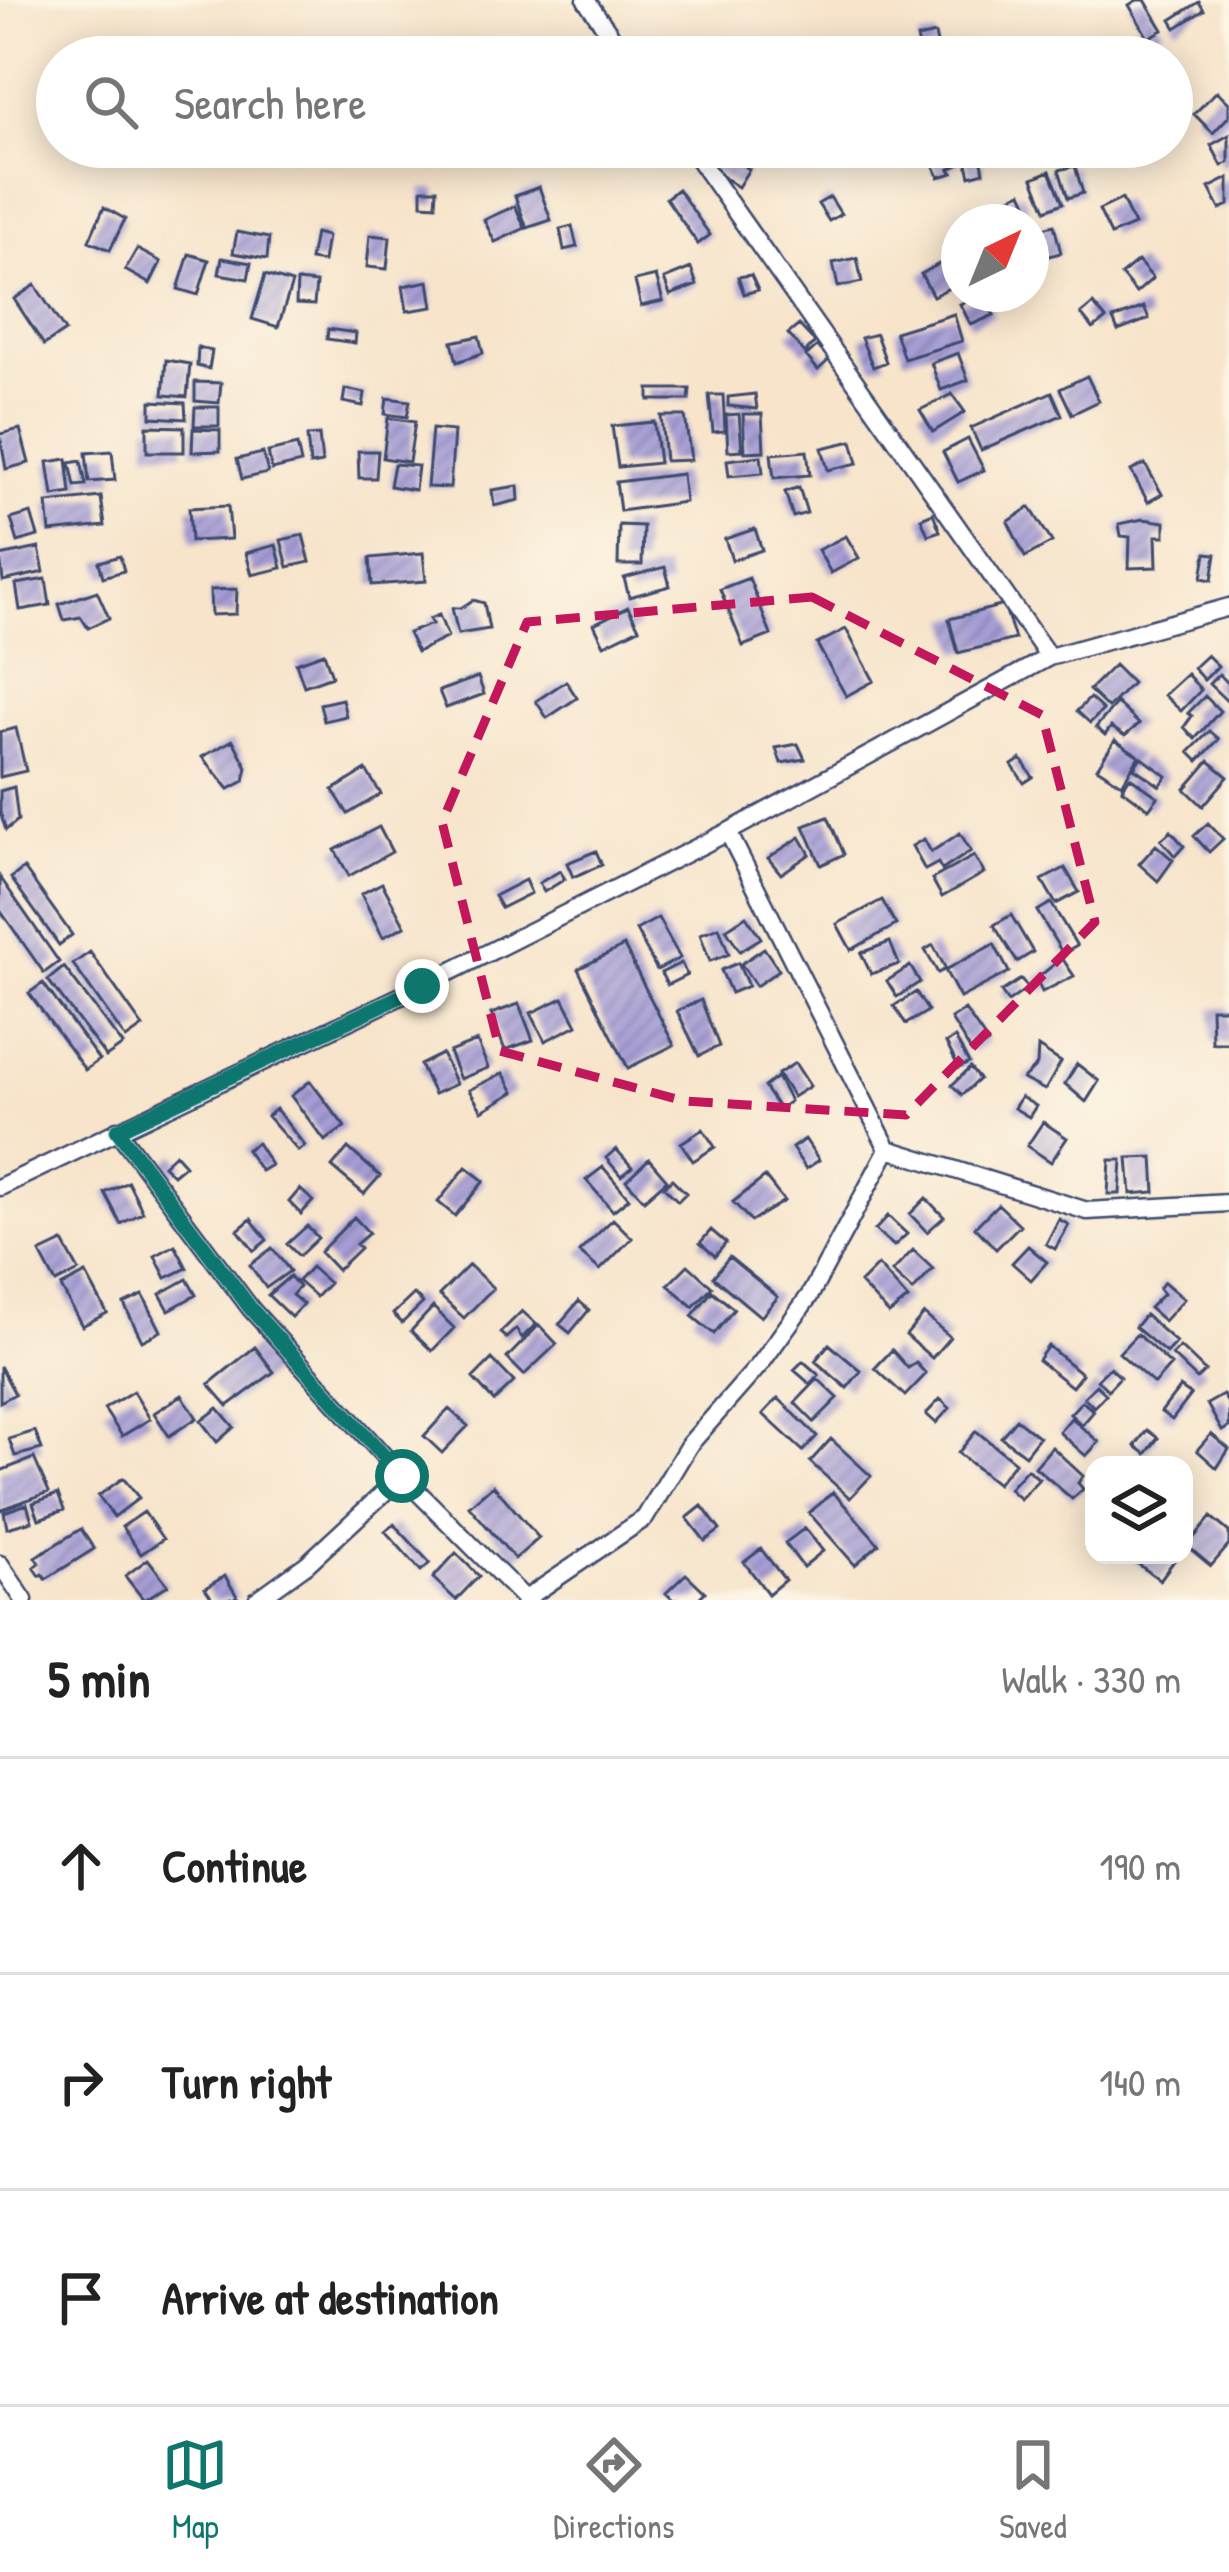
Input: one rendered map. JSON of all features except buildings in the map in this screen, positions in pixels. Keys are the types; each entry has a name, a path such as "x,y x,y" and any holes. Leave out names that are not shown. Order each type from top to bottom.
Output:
{"street":[{"path":"586,0 611,36"},
{"path":"705,168 1049,657"},
{"path":"0,1186 422,986 728,832 1049,657 1229,608"},
{"path":"728,832 888,1149 1087,1211 1229,1203"},
{"path":"117,1130 251,1309 402,1476 525,1599 645,1518 689,1445 761,1363 810,1295 888,1149"},
{"path":"257,1600 307,1564 402,1476"},
{"path":"0,1564 24,1600"}],"highlighted area":[{"path":"812,597 1042,715 1095,922 906,1115 684,1101 500,1051 442,822 527,622"}],"route":[{"path":"402,1476 251,1309 117,1130 422,986"}]}
